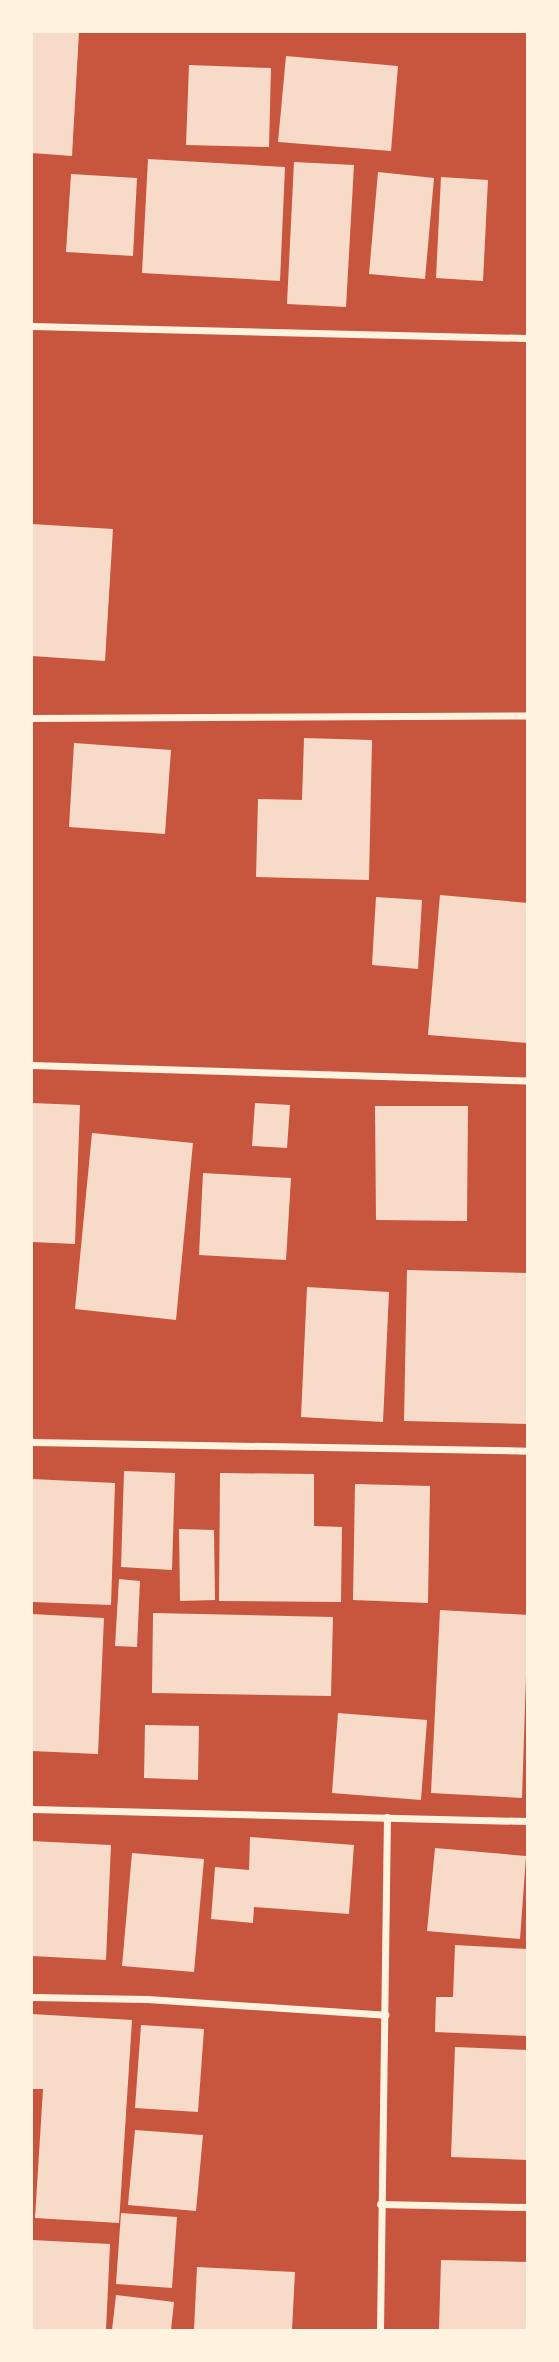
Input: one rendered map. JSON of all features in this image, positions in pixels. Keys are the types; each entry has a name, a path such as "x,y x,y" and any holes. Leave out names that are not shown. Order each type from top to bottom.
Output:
{"street":[{"path":"32,327 527,338"},
{"path":"32,718 527,715"},
{"path":"32,1065 527,1081"},
{"path":"32,1442 527,1451"},
{"path":"32,1810 527,1821"},
{"path":"380,2330 387,1817"},
{"path":"32,1997 147,1999 385,2015"},
{"path":"380,2204 527,2207"}],"building":[{"path":"32,32 79,32 72,156 32,153"},
{"path":"286,56 398,66 391,151 278,142"},
{"path":"189,65 271,68 269,147 186,145"},
{"path":"148,159 285,167 280,281 142,273"},
{"path":"294,162 354,165 346,307 287,304"},
{"path":"378,172 434,178 425,279 369,274"},
{"path":"71,174 137,178 133,256 66,252"},
{"path":"441,177 488,180 483,281 436,278"},
{"path":"32,524 113,529 105,661 32,656"},
{"path":"304,738 372,740 369,880 256,877 258,799 302,800"},
{"path":"74,743 171,750 165,834 69,827"},
{"path":"440,895 528,903 528,1043 428,1035"},
{"path":"376,897 422,900 418,969 372,965"},
{"path":"32,1103 80,1105 75,1244 32,1242"},
{"path":"255,1103 290,1105 287,1148 252,1146"},
{"path":"375,1106 468,1106 467,1221 376,1220"},
{"path":"92,1133 193,1143 176,1320 75,1309"},
{"path":"203,1173 291,1178 286,1260 199,1255"},
{"path":"407,1270 528,1273 527,1424 404,1421"},
{"path":"307,1287 389,1292 383,1422 301,1417"},
{"path":"124,1471 175,1473 172,1570 121,1567"},
{"path":"220,1473 314,1474 314,1526 342,1527 341,1602 219,1601"},
{"path":"32,1479 115,1483 111,1605 32,1602"},
{"path":"355,1484 430,1486 428,1603 353,1600"},
{"path":"179,1529 214,1530 215,1600 180,1601"},
{"path":"119,1579 140,1581 137,1647 115,1646"},
{"path":"440,1610 528,1615 522,1798 431,1793"},
{"path":"153,1613 333,1617 331,1696 152,1693"},
{"path":"32,1614 104,1618 98,1754 32,1751"},
{"path":"338,1713 427,1720 421,1800 332,1793"},
{"path":"145,1725 199,1726 198,1780 144,1778"},
{"path":"250,1837 354,1845 349,1914 254,1907 253,1923 211,1919 215,1867 249,1870"},
{"path":"32,1841 111,1845 106,1960 32,1956"},
{"path":"435,1848 526,1856 520,1939 427,1931"},
{"path":"132,1853 204,1859 194,1972 122,1966"},
{"path":"455,1945 528,1949 528,2036 435,2032 436,1997 453,1997"},
{"path":"32,2014 132,2020 119,2223 35,2218 43,2089 32,2089"},
{"path":"141,2025 204,2029 198,2112 135,2108"},
{"path":"455,2047 528,2050 528,2160 451,2157"},
{"path":"135,2130 203,2135 196,2211 128,2205"},
{"path":"121,2213 177,2217 172,2288 116,2284"},
{"path":"32,2240 110,2244 106,2330 32,2330"},
{"path":"441,2260 528,2262 528,2330 439,2330"},
{"path":"197,2267 295,2272 292,2330 194,2330"},
{"path":"116,2295 174,2302 171,2330 112,2330"}]}
